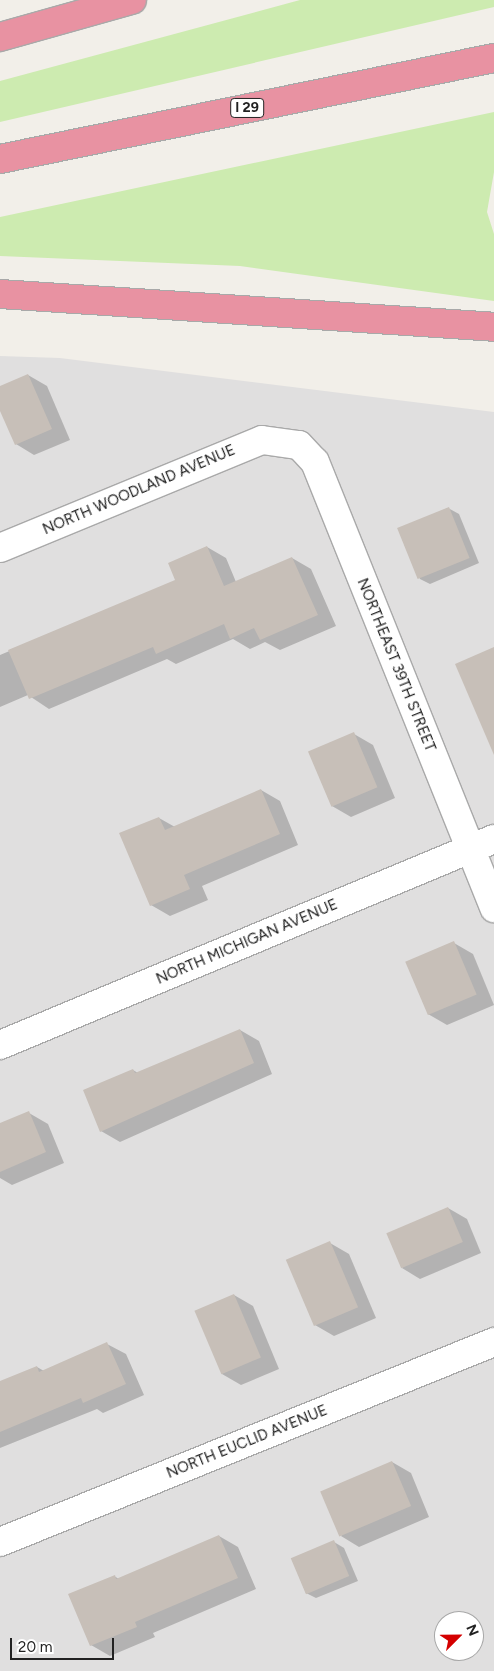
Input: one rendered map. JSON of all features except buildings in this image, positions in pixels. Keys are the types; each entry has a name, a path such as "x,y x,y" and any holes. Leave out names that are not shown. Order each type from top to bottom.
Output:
{"highway":[{"path":"0,37 132,0"},
{"name":"I 29","path":"0,159 494,58"},
{"path":"0,294 494,327"}],"street":[{"name":"NORTH WOODLAND AVENUE","path":"0,548 241,447 262,440 280,440"},
{"name":"NORTHEAST 39TH STREET","path":"280,440 299,445 315,462 482,845 494,908"},
{"name":"NORTH MICHIGAN AVENUE","path":"0,1045 482,845"},
{"name":"NORTH EUCLID AVENUE","path":"0,1542 494,1342"}],"shaded area":[{"path":"0,356 60,358 494,412 494,1671 0,1671"}],"green space":[{"path":"300,0 494,0 494,7 0,122 0,81"},
{"path":"494,112 494,172 487,212 494,234 494,301 240,266 0,256 0,217"}]}
